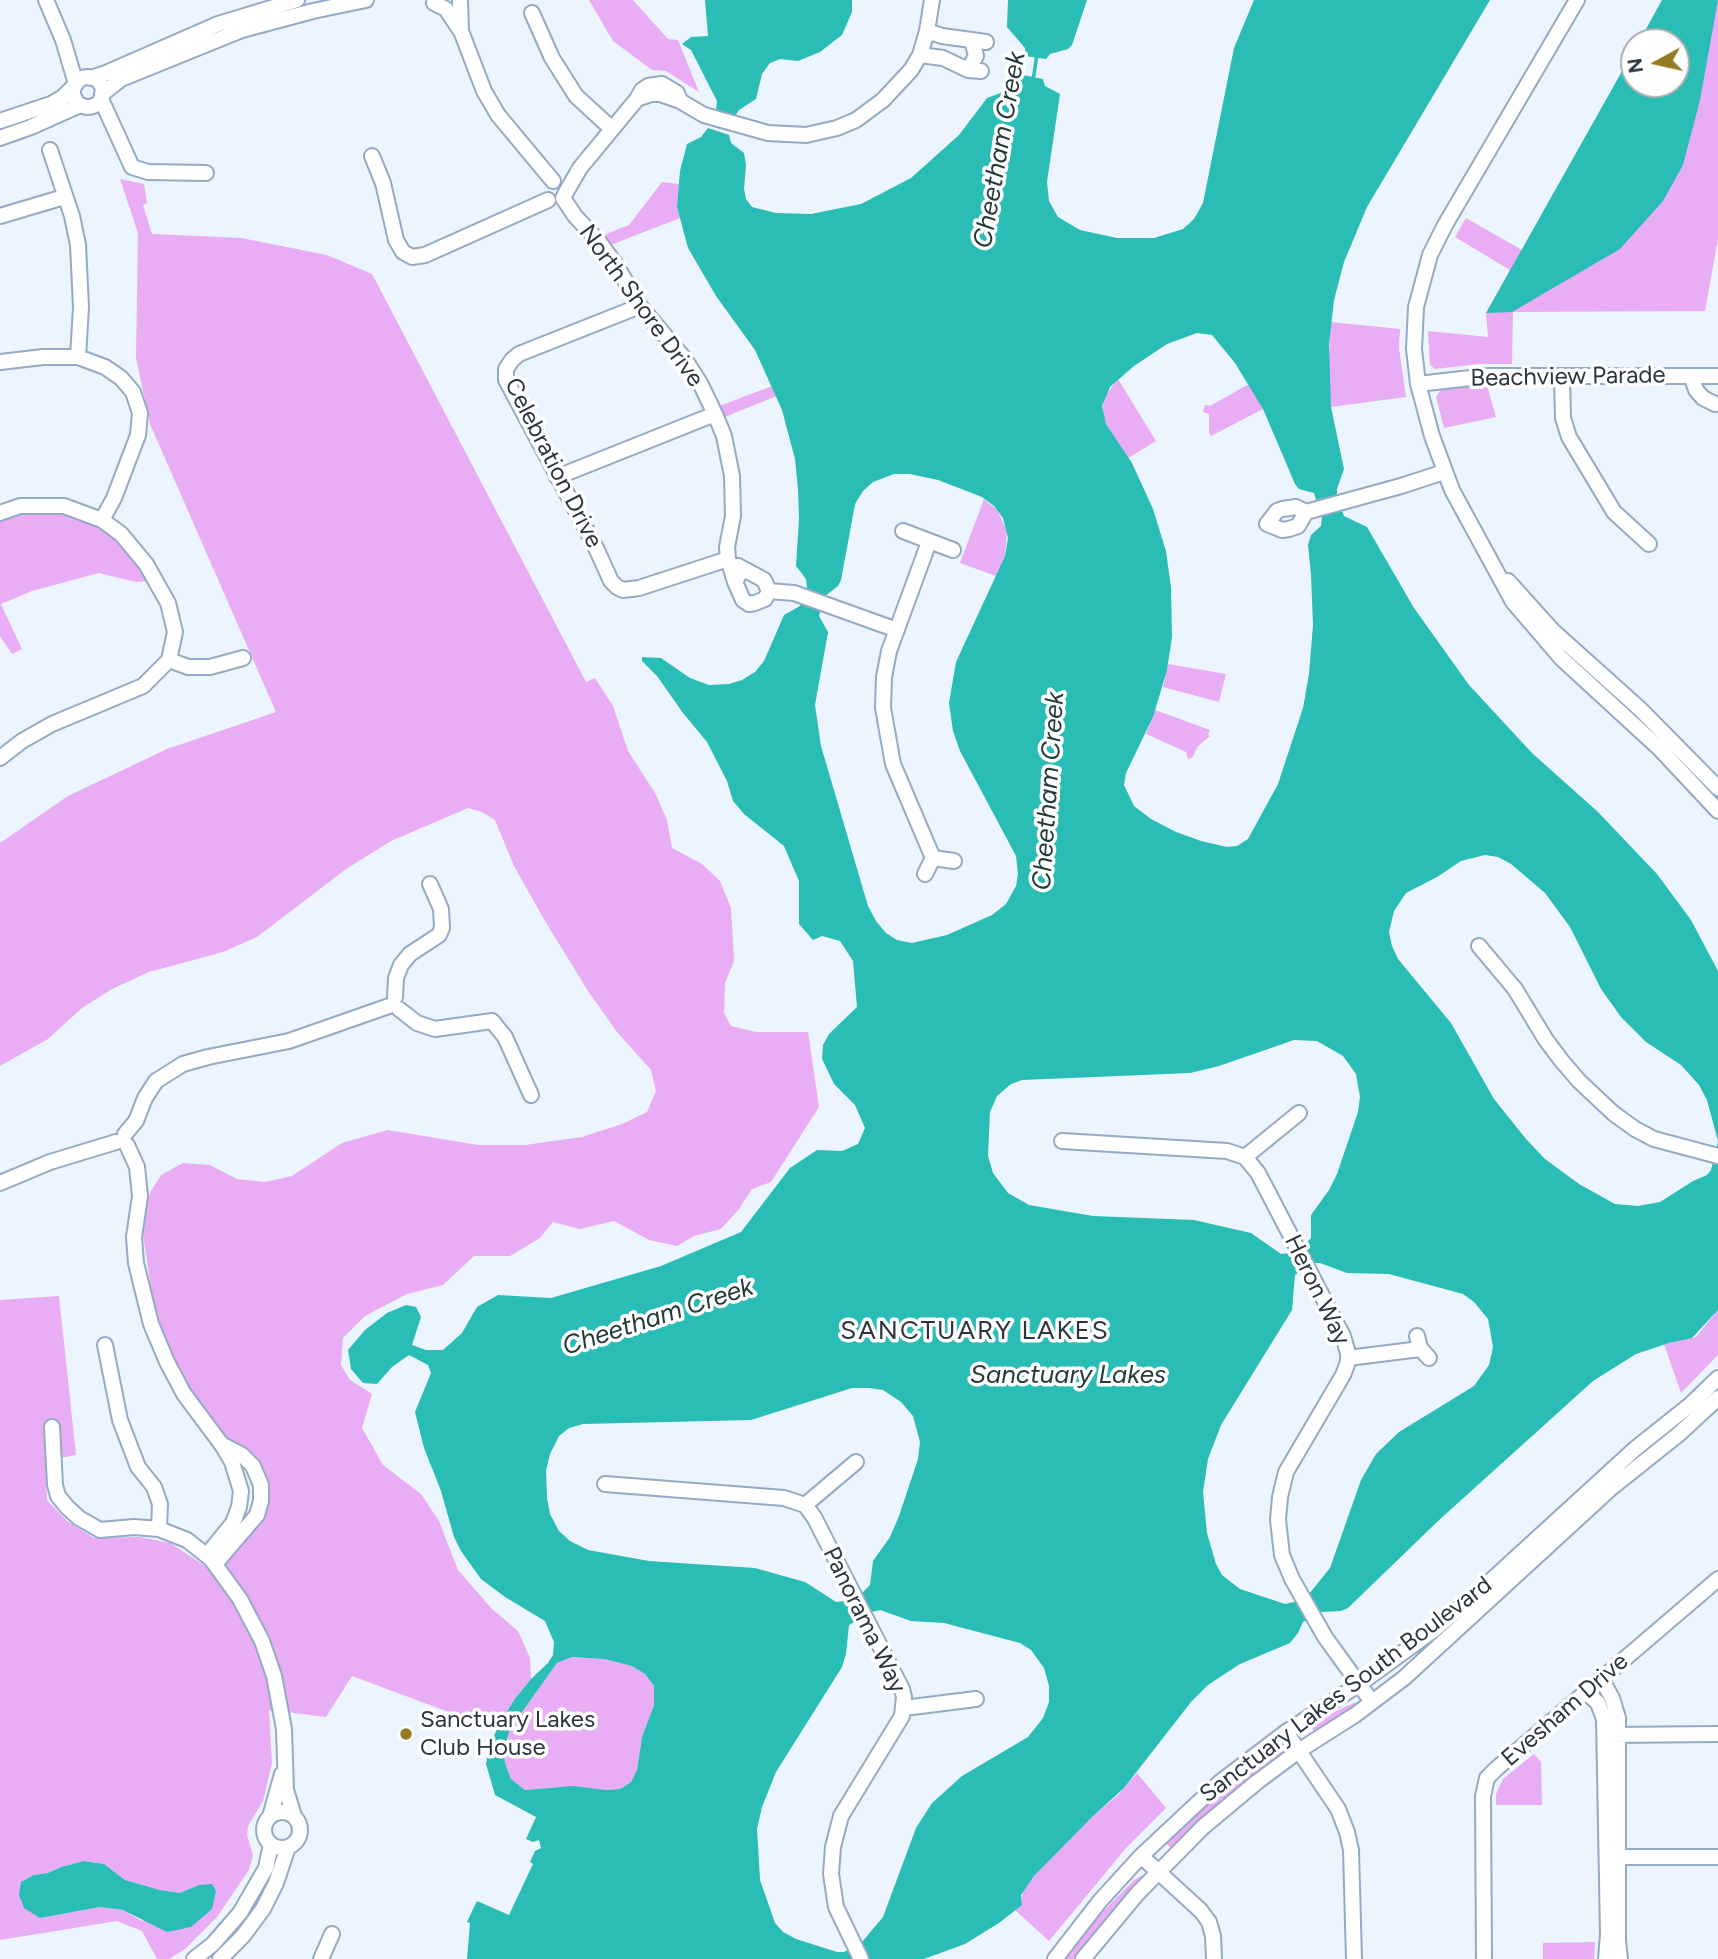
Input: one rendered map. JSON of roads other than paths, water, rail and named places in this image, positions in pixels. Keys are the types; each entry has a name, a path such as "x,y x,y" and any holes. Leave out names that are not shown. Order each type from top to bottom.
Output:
{"street":[{"path":"46,0 82,81"},
{"path":"0,121 51,104 82,81 106,74 218,24 297,0"},
{"path":"0,138 84,106 96,105 113,85 129,76 243,30 366,0"},
{"path":"430,2 440,4 451,0"},
{"path":"460,0 461,32"},
{"path":"372,156 383,183 396,240 403,252 412,257 425,255 551,194 580,168 637,99 651,94 660,94 680,101 705,115 739,127 793,136 819,133 856,120 883,100 903,80 920,55 928,31 932,0"},
{"path":"1577,0 1430,255 1416,307 1414,349 1418,384 1444,472 1459,505 1513,602 1572,670 1659,748 1718,811"},
{"path":"430,2 446,9 461,32"},
{"path":"532,13 552,58 576,96 611,128"},
{"path":"920,55 943,58 975,71 979,41 942,36 928,31"},
{"name":"North Shore Drive","path":"461,32 484,91 498,115 535,162 551,194 600,243 640,306 684,358 700,383 724,436 732,476 733,516 727,547 728,559"},
{"path":"82,81 101,85 102,96 117,136 132,167 148,172 206,173"},
{"path":"82,81 74,98 117,136"},
{"path":"50,150 72,216 78,245 81,307 78,357"},
{"path":"0,216 64,197"},
{"name":"Celebration Drive","path":"640,306 519,354 506,369 506,380 611,581 617,587 623,590 639,588 728,559"},
{"path":"0,362 43,356 78,357 105,367 121,378 133,392 140,413 138,435 114,498 102,520"},
{"path":"1562,376 1563,418 1573,445 1614,512 1649,544"},
{"path":"1705,376 1696,390 1716,406"},
{"name":"Beachview Parade","path":"1418,384 1472,377 1705,376"},
{"path":"557,477 715,414"},
{"path":"1313,511 1444,472"},
{"path":"0,513 20,506 64,506 102,520 121,534 146,564 168,603 175,632 169,660 143,686 52,724 22,741 0,758"},
{"path":"904,531 953,550"},
{"path":"925,874 933,858 894,764 883,708 884,677 889,651 929,542"},
{"path":"1487,556 1553,631 1640,709 1718,788"},
{"path":"728,559 740,576 743,600 749,604 761,601 769,591"},
{"path":"740,576 764,580 769,591"},
{"path":"769,591 794,593 897,630"},
{"path":"169,660 187,667 210,667 243,659"},
{"path":"933,858 954,860"},
{"path":"395,1004 401,965 410,954 439,936 442,928 441,909 430,884"},
{"path":"1479,946 1515,989 1561,1060 1597,1099 1635,1129 1654,1139 1716,1156"},
{"path":"395,1004 416,1023 435,1029 492,1021 505,1037 531,1095"},
{"path":"0,1183 50,1161 123,1140 156,1081 183,1064 289,1041 395,1004"},
{"path":"1062,1140 1227,1151 1245,1157 1299,1113"},
{"path":"123,1140 138,1167 139,1196 134,1237 136,1264 151,1324 184,1394 232,1462 241,1490 233,1524 211,1559"},
{"name":"Heron Way","path":"1245,1157 1258,1173 1343,1336 1348,1358 1343,1375 1291,1462 1280,1497 1279,1543 1285,1565 1312,1616 1372,1702"},
{"path":"106,1345 120,1420 138,1467 154,1487 160,1504 159,1530"},
{"path":"1348,1358 1422,1347"},
{"name":"Sanctuary Lakes South Boulevard","path":"1055,1959 1100,1901 1141,1856 1219,1783 1286,1732 1358,1685 1463,1605 1718,1378"},
{"name":"Sanctuary Lakes South Boulevard","path":"1083,1959 1159,1870 1226,1807 1300,1750 1372,1702 1411,1672 1610,1489 1661,1449 1718,1398"},
{"path":"52,1427 55,1485 58,1496 67,1507 79,1518 100,1530 134,1527 159,1530 187,1540 211,1559 245,1610 262,1642 274,1676 284,1729 284,1770 300,1831 296,1842 282,1849 271,1844 264,1834 264,1828 284,1770"},
{"path":"1651,1435 1661,1449"},
{"path":"211,1559 257,1515 261,1500 261,1485 253,1466 242,1455 222,1445"},
{"path":"605,1484 784,1497 804,1505 856,1462"},
{"path":"241,1490 261,1485"},
{"name":"Panorama Way","path":"804,1505 814,1517 901,1689 904,1708 898,1724 841,1816 833,1847 831,1874 834,1896 840,1919 858,1953"},
{"name":"Evesham Drive","path":"1484,1959 1483,1796 1493,1771 1718,1579"},
{"path":"1601,1678 1617,1708 1611,1735 1612,1857 1606,1959"},
{"path":"1586,1692 1601,1708 1611,1735"},
{"path":"904,1708 976,1699"},
{"path":"1286,1732 1338,1809 1347,1832 1351,1850 1354,1959"},
{"path":"1611,1735 1718,1734"},
{"path":"270,1817 284,1812 294,1816"},
{"path":"194,1959 213,1944 240,1913 266,1868 271,1844"},
{"path":"220,1959 243,1936 263,1909 276,1883 288,1847"},
{"path":"1141,1856 1159,1870 1209,1922 1214,1959"},
{"path":"1612,1857 1718,1857"},
{"path":"1612,1857 1620,1959"},
{"path":"321,1959 332,1934"}],"water":[{"path":"705,0 852,0 852,12 842,35 820,52 798,61 780,59 770,63 762,74 756,99 739,110 735,116 716,110 717,101 691,50 682,44 691,37 708,36"},
{"path":"1008,0 1087,0 1072,45 1068,49 1050,54 1046,59 1025,56 1025,48 1007,27"},
{"name":"Sanctuary Lakes","path":"1254,0 1490,0 1367,207 1344,262 1334,300 1329,345 1331,407 1344,469 1337,495 1344,516 1367,527 1414,608 1469,685 1532,753 1598,812 1657,874 1691,920 1718,971 1718,1141 1718,1310 1692,1338 1636,1354 1593,1381 1438,1521 1348,1608 1320,1612 1303,1622 1290,1643 1240,1664 1208,1685 1191,1702 1124,1788 1034,1876 1021,1895 1022,1905 965,1944 924,1959 467,1959 470,1923 467,1922 477,1901 509,1915 533,1864 530,1862 535,1851 541,1848 539,1840 533,1842 526,1839 536,1817 495,1795 486,1764 489,1747 498,1727 514,1700 548,1663 553,1655 554,1642 545,1621 481,1579 454,1537 441,1491 424,1448 415,1412 431,1373 428,1365 409,1355 392,1367 377,1384 363,1383 351,1369 348,1350 365,1330 387,1313 406,1305 416,1307 421,1317 412,1345 426,1350 443,1350 462,1333 477,1307 498,1295 551,1298 661,1266 741,1232 790,1168 817,1150 842,1151 858,1144 865,1128 855,1105 834,1084 822,1059 823,1045 829,1034 857,1007 853,961 840,941 822,936 813,940 799,924 799,881 784,846 744,814 733,801 727,781 707,742 657,676 642,661 642,657 661,658 690,678 709,685 742,680 755,672 764,661 784,615 800,606 807,587 806,579 796,566 798,489 795,459 782,410 755,350 716,296 688,248 677,207 680,171 687,144 701,137 708,128 729,135 731,143 744,153 744,189 746,199 752,207 776,213 811,214 861,204 911,178 959,135 987,98 1017,87 1023,75 1043,79 1045,86 1060,94 1047,182 1049,201 1058,217 1080,230 1117,238 1154,238 1183,229 1194,219 1203,203 1234,48","holes":["1197,333 1212,335 1235,363 1263,409 1295,484 1299,489 1314,493 1322,518 1321,526 1311,535 1308,545 1313,625 1303,708 1278,784 1248,839 1237,846 1227,847 1201,841 1151,819 1134,806 1124,785 1126,773 1153,717 1167,670 1172,637 1171,588 1166,551 1153,509 1132,463 1106,424 1102,406 1110,387 1134,366 1167,344","894,474 910,474 938,480 982,497 994,506 1003,518 1008,538 1005,556 956,662 949,703 953,731 960,751 1016,856 1016,886 1006,904 992,915 947,935 912,943 897,940 886,933 868,906 821,746 815,705 828,632 819,616 825,596 838,586 841,580 855,504 873,482","1485,855 1498,857 1511,864 1545,893 1570,927 1601,989 1621,1017 1646,1042 1681,1065 1699,1085 1707,1100 1718,1141 1711,1170 1707,1175 1660,1202 1638,1206 1615,1204 1579,1184 1545,1159 1494,1099 1451,1023 1398,959 1389,932 1394,911 1406,893 1461,861","1294,1040 1317,1041 1343,1056 1356,1074 1360,1097 1358,1112 1337,1174 1311,1215 1311,1238 1306,1243 1289,1253 1281,1254 1251,1233 1194,1220 1093,1216 1029,1205 1008,1193 993,1173 988,1156 990,1112 997,1096 1011,1084 1022,1080 1190,1073","1314,1263 1347,1273 1389,1274 1463,1294 1474,1302 1488,1319 1493,1347 1489,1365 1474,1386 1399,1432 1376,1454 1361,1480 1330,1568 1309,1594 1285,1604 1240,1589 1222,1575 1207,1533 1203,1492 1208,1459 1221,1425 1292,1310 1295,1275","852,1388 869,1388 883,1390 901,1402 913,1416 920,1442 918,1459 899,1516 890,1537 873,1561 870,1585 862,1593 836,1602 805,1582 755,1568 649,1561 588,1550 570,1541 559,1531 550,1514 546,1471 550,1454 559,1436 569,1428 583,1424 751,1420","880,1610 911,1621 944,1623 1020,1643 1031,1650 1044,1668 1049,1686 1049,1702 1043,1718 1028,1737 962,1776 932,1803 916,1828 883,1917 862,1942 844,1952 837,1952 796,1939 783,1932 775,1923 760,1880 757,1829 762,1807 776,1772 842,1667 849,1625","572,1657 604,1659 632,1666 645,1674 654,1686 654,1705 642,1737 637,1770 631,1782 620,1789 573,1786 525,1790 511,1779 505,1763 504,1749 510,1729 557,1663"]},
{"path":"1662,0 1718,0 1700,100 1683,165 1663,201 1620,249 1512,312 1486,313 1620,75 1620,98 1690,98 1690,28 1647,28"},
{"path":"84,1861 104,1864 125,1880 160,1890 180,1893 199,1885 212,1884 216,1891 212,1909 191,1927 167,1932 123,1910 100,1907 40,1918 24,1908 19,1895 21,1882 34,1875"}],"waterway":[{"name":"Cheetham Creek","path":"1033,81 1037,54"}],"place":[{"name":"Sanctuary Lakes Club House","path":"406,1734"}],"district":[{"name":"SANCTUARY LAKES","path":"975,1331"}]}
